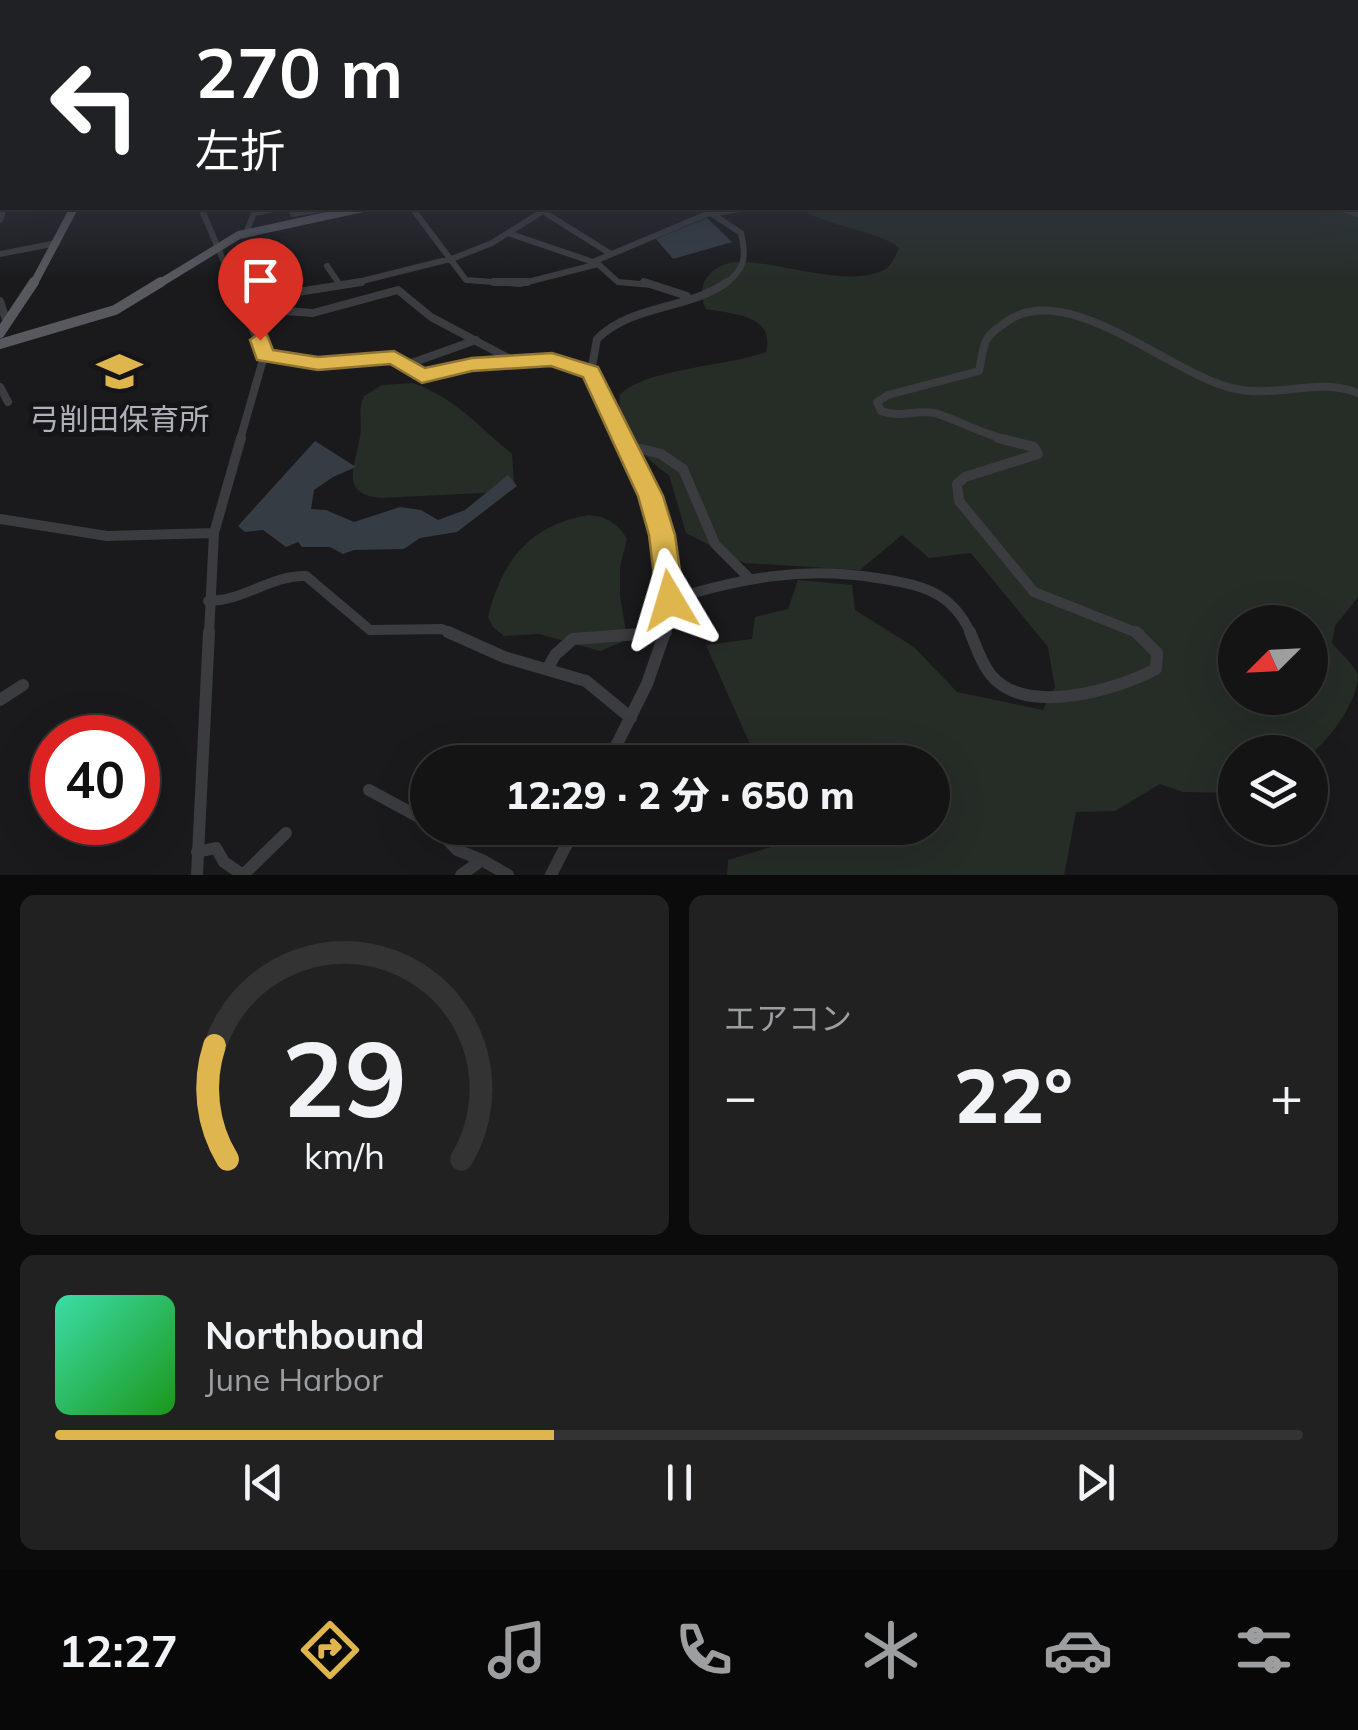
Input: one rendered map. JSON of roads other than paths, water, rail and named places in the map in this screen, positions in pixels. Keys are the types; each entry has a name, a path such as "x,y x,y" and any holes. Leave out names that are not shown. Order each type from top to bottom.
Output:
{"main road":[{"path":"0,333 58,243 73,210"},
{"path":"0,344 115,310 246,232 353,210"}],"street":[{"path":"197,875 214,532 264,356 202,210"},
{"path":"273,210 278,218"},
{"path":"291,210 294,214 317,210"},
{"path":"413,210 466,280 501,286 597,262 710,211 741,233 747,247 746,263 724,286 628,316 607,328 594,343 591,372 650,496 670,600 666,632 654,668 617,745"},
{"path":"246,232 254,211"},
{"path":"254,211 262,222"},
{"path":"243,305 386,277 450,259 508,233 522,218 547,211 611,254"},
{"path":"508,233 583,261 597,262 618,282 664,286 688,300"},
{"path":"0,254 58,243"},
{"path":"328,266 340,285"},
{"path":"386,277 388,291"},
{"path":"243,305 313,313 398,290 432,316 508,360 532,361"},
{"path":"0,301 7,323"},
{"path":"670,600 748,576 789,569 829,569 903,582 942,594 962,616 995,682 1022,694 1064,697 1134,680 1156,669 1158,661 1144,634 1136,628 1077,614 1043,599 1025,583 959,501 957,484 964,478 997,464 1035,457 1038,451 1027,443 978,432 934,412 895,417 881,410 877,402 888,395 979,371 987,338 1020,314 1034,309 1063,313 1220,386 1278,392 1332,384 1358,393"},
{"path":"406,365 476,340"},
{"path":"474,352 475,364"},
{"path":"264,356 318,363 383,356 406,365 414,373 429,376 475,364 552,359 591,372"},
{"path":"0,387 8,402"},
{"path":"625,445 661,454 683,469 690,492 726,561 748,576"},
{"path":"0,519 108,536 214,532"},
{"path":"208,601 228,603 286,577 306,576 370,630 442,628 504,657 586,681 631,718"},
{"path":"548,668 555,654 572,639 666,632"},
{"path":"0,700 24,685"},
{"path":"369,790 386,805 410,812"},
{"path":"198,852 216,848 224,862 242,875 286,833"},
{"path":"453,845 508,875"},
{"path":"551,875 566,845"},
{"path":"462,875 482,860"}],"place":[{"name":"弓削田保育所","path":"119,372"}]}
